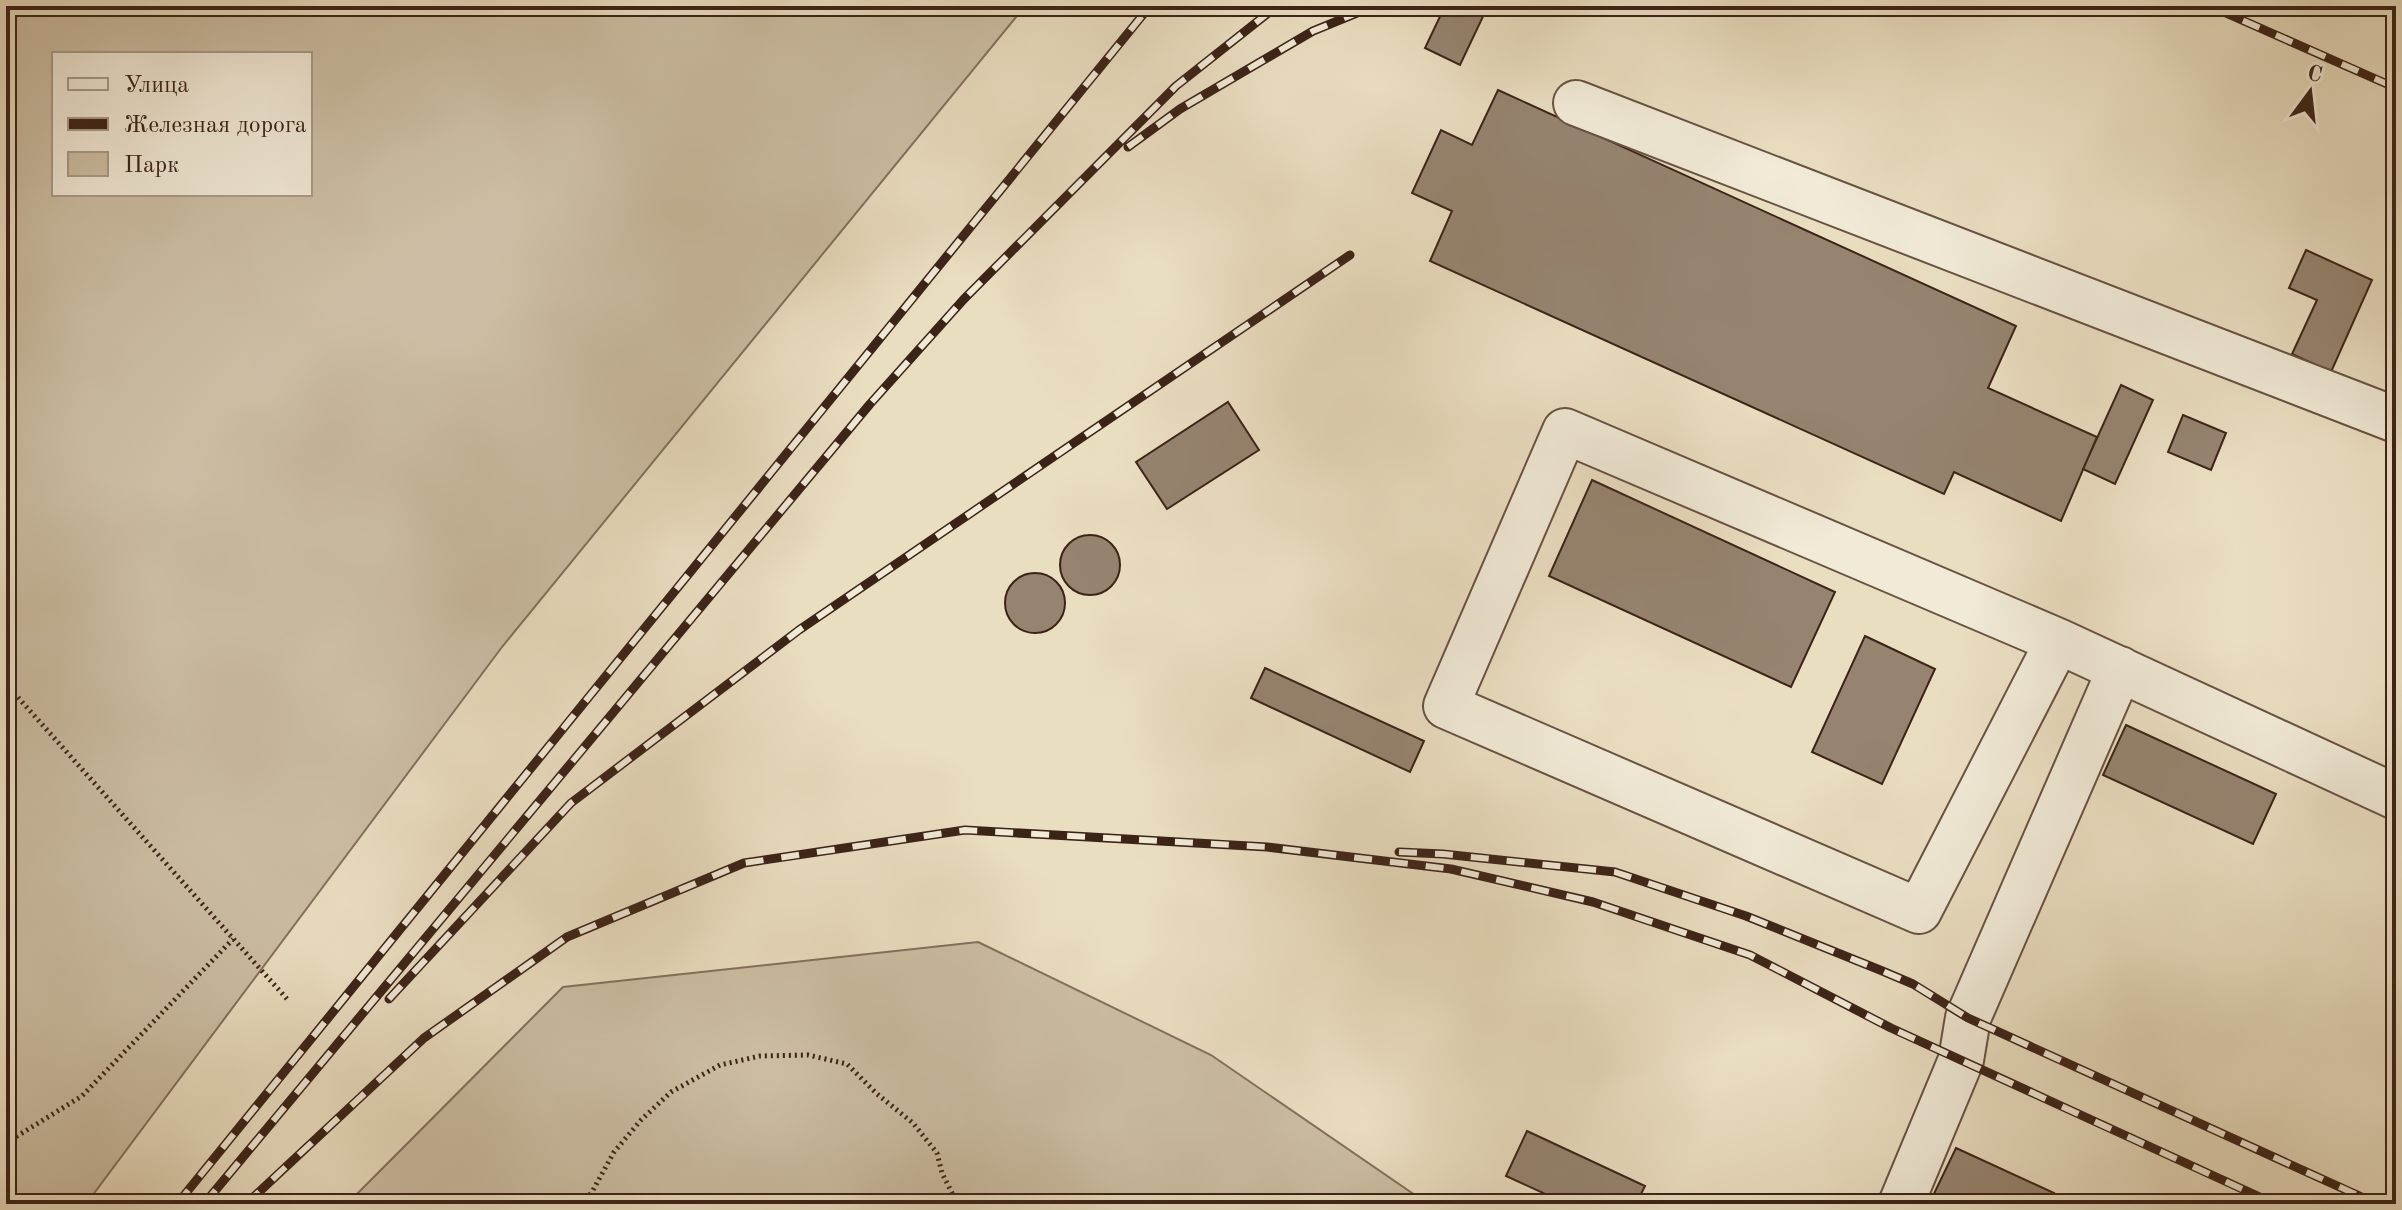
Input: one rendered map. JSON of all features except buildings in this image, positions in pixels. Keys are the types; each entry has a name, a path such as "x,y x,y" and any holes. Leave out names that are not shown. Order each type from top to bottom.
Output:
{"lane":[{"path":"1576,103 2396,420"},
{"path":"2058,641 1919,911 1446,706 1565,431 2058,641 2396,797"},
{"path":"1901,1204 1961,1060 1968,1018 2120,669"}],"path":[{"path":"6,684 287,999"},
{"path":"6,1143 82,1096 233,939"},
{"path":"582,1204 614,1152 641,1120 671,1092 720,1065 760,1056 808,1055 847,1064 913,1123 937,1153 942,1173 961,1204"}],"green space":[{"path":"6,6 1025,6 502,647 86,1204 6,1204"},
{"path":"978,942 1211,1055 1428,1204 347,1204 563,987"}],"railway":[{"path":"177,1204 1150,6"},
{"path":"204,1204 870,404 964,299 1176,86 1277,6"},
{"path":"1128,147 1180,109 1313,31 1374,6"},
{"path":"2210,6 2396,88"},
{"path":"389,999 571,803 799,630 1350,255"},
{"path":"246,1204 424,1038 567,937 744,863 965,830 1267,847 1451,869 1593,902 1750,955 1891,1028 2275,1204"},
{"path":"1399,852 1615,872 1746,916 1913,984 1968,1018 2377,1204"}]}
